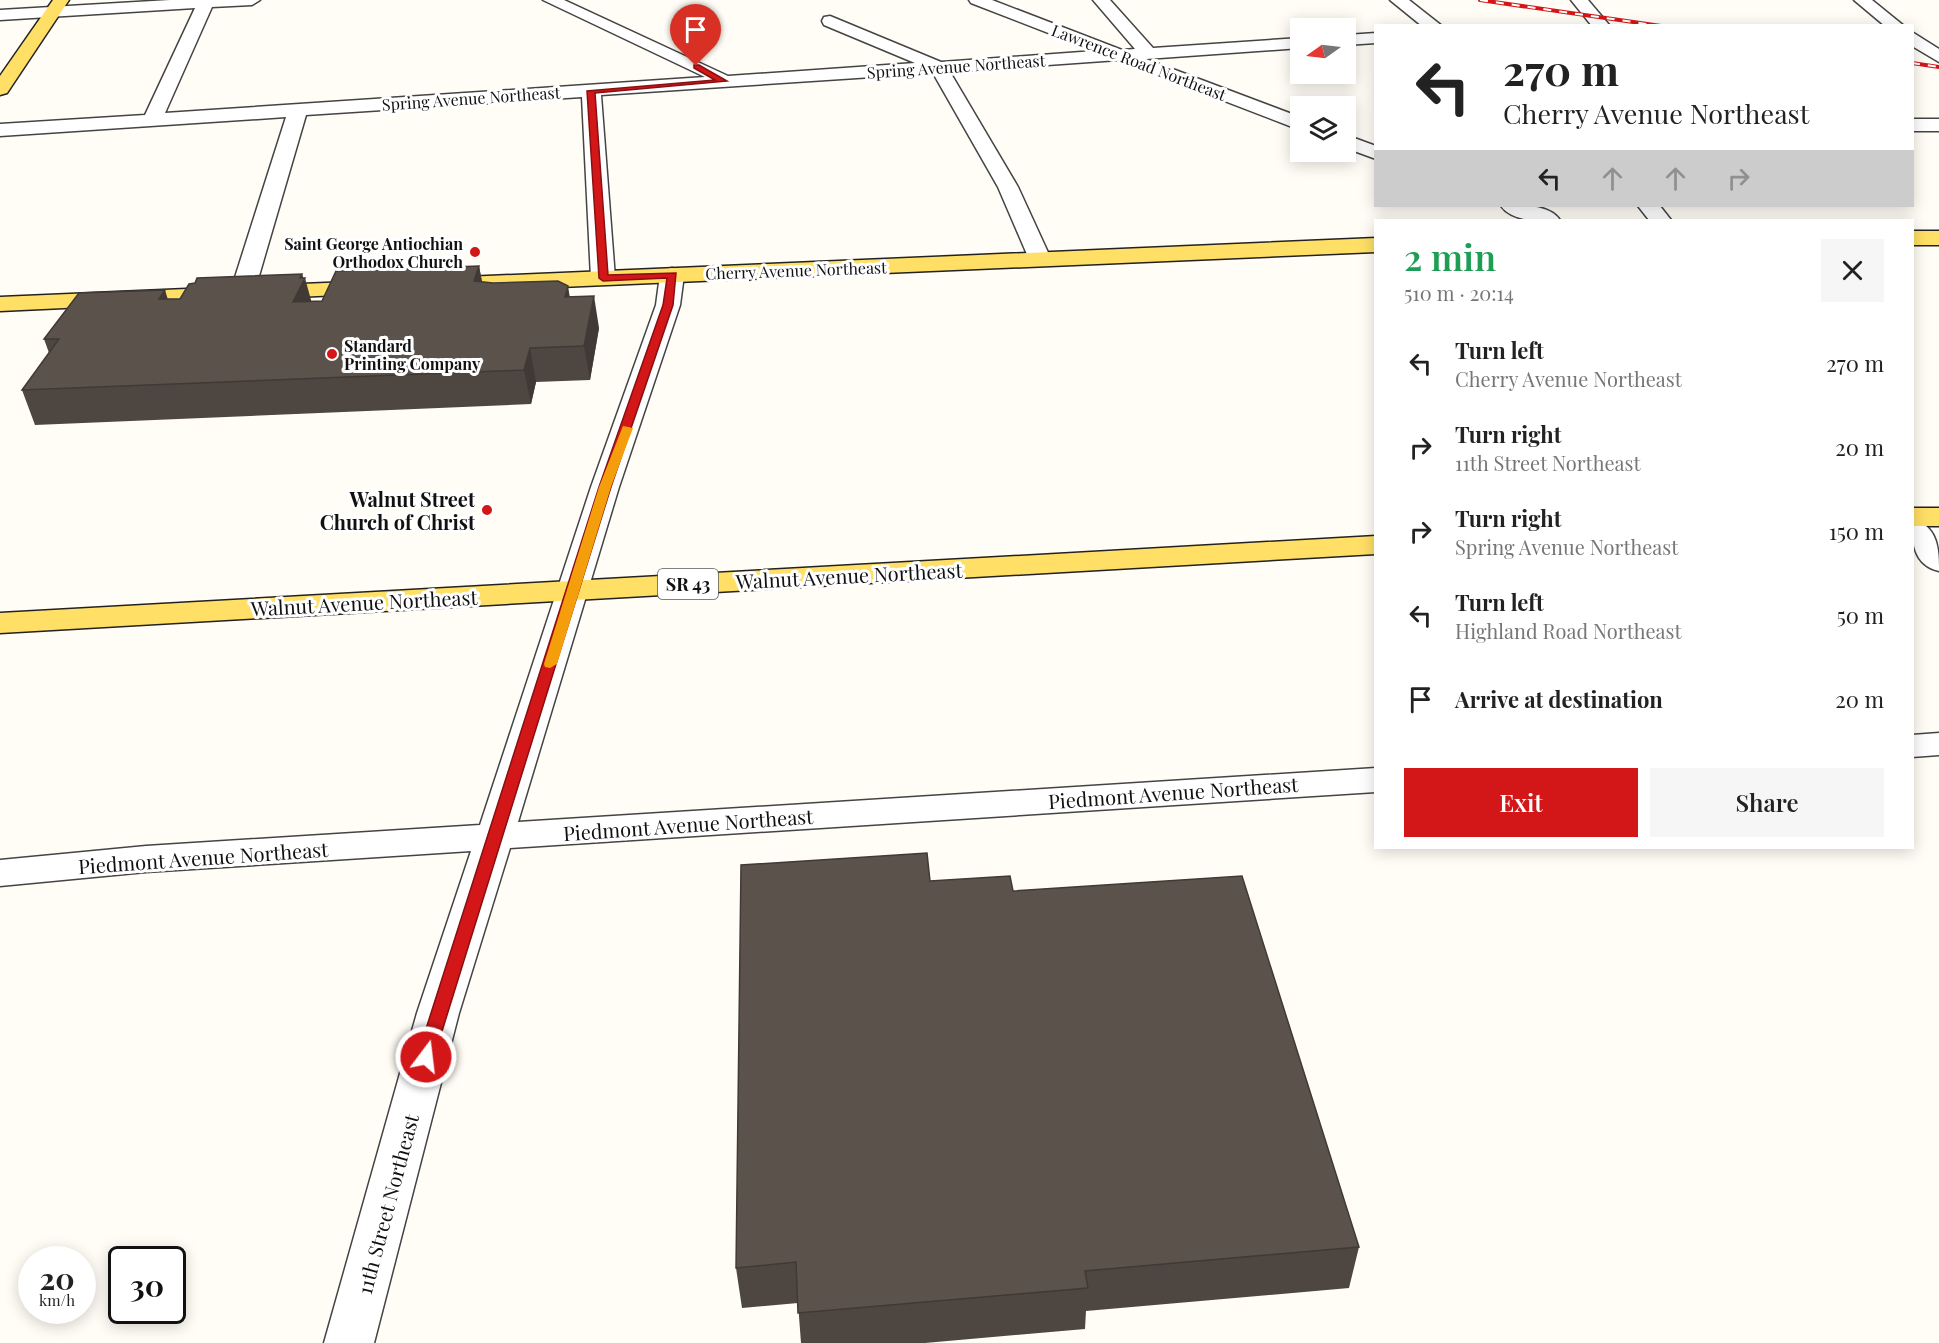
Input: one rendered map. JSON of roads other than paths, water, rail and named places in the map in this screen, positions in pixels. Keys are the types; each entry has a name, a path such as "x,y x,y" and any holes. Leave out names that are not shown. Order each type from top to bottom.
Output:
{"main road":[{"path":"0,89 58,6"},
{"path":"1914,238 1939,238"},
{"name":"Cherry Avenue Northeast","path":"417,286 1374,245"},
{"path":"0,304 394,287"},
{"path":"1914,517 1939,517"},
{"name":"Walnut Avenue Northeast","path":"0,623 1374,545"}],"street":[{"path":"0,15 58,6 252,0"},
{"path":"551,0 717,76 723,81"},
{"name":"Lawrence Road Northeast","path":"977,0 1290,120"},
{"path":"1101,0 1148,53"},
{"path":"1398,0 1431,24"},
{"path":"1579,0 1600,24"},
{"path":"1862,0 1893,24"},
{"path":"152,120 206,1"},
{"path":"830,21 938,67 969,116 1008,187 1040,259"},
{"path":"1914,31 1931,31"},
{"path":"1356,39 1374,38"},
{"path":"1914,38 1939,57"},
{"name":"Spring Avenue Northeast","path":"0,130 1290,44"},
{"path":"591,91 603,278"},
{"path":"242,293 298,110"},
{"path":"1914,125 1939,125"},
{"path":"1356,145 1374,152"},
{"path":"1515,207 1546,219"},
{"path":"1650,207 1659,219"},
{"name":"11th Street Northeast","path":"349,1343 438,1013 605,487 668,305 672,275"},
{"path":"1914,531 1939,562"},
{"path":"1914,746 1939,744"},
{"name":"Piedmont Avenue Northeast","path":"0,873 146,859 1374,780"}],"railway":[{"path":"1480,0 1647,24"},
{"path":"1914,63 1939,67"}],"place":[{"name":"Saint George Antiochian Orthodox Church","path":"475,252"},
{"name":"Standard Printing Company","path":"332,354"},
{"name":"Walnut Street Church of Christ","path":"487,510"}]}
